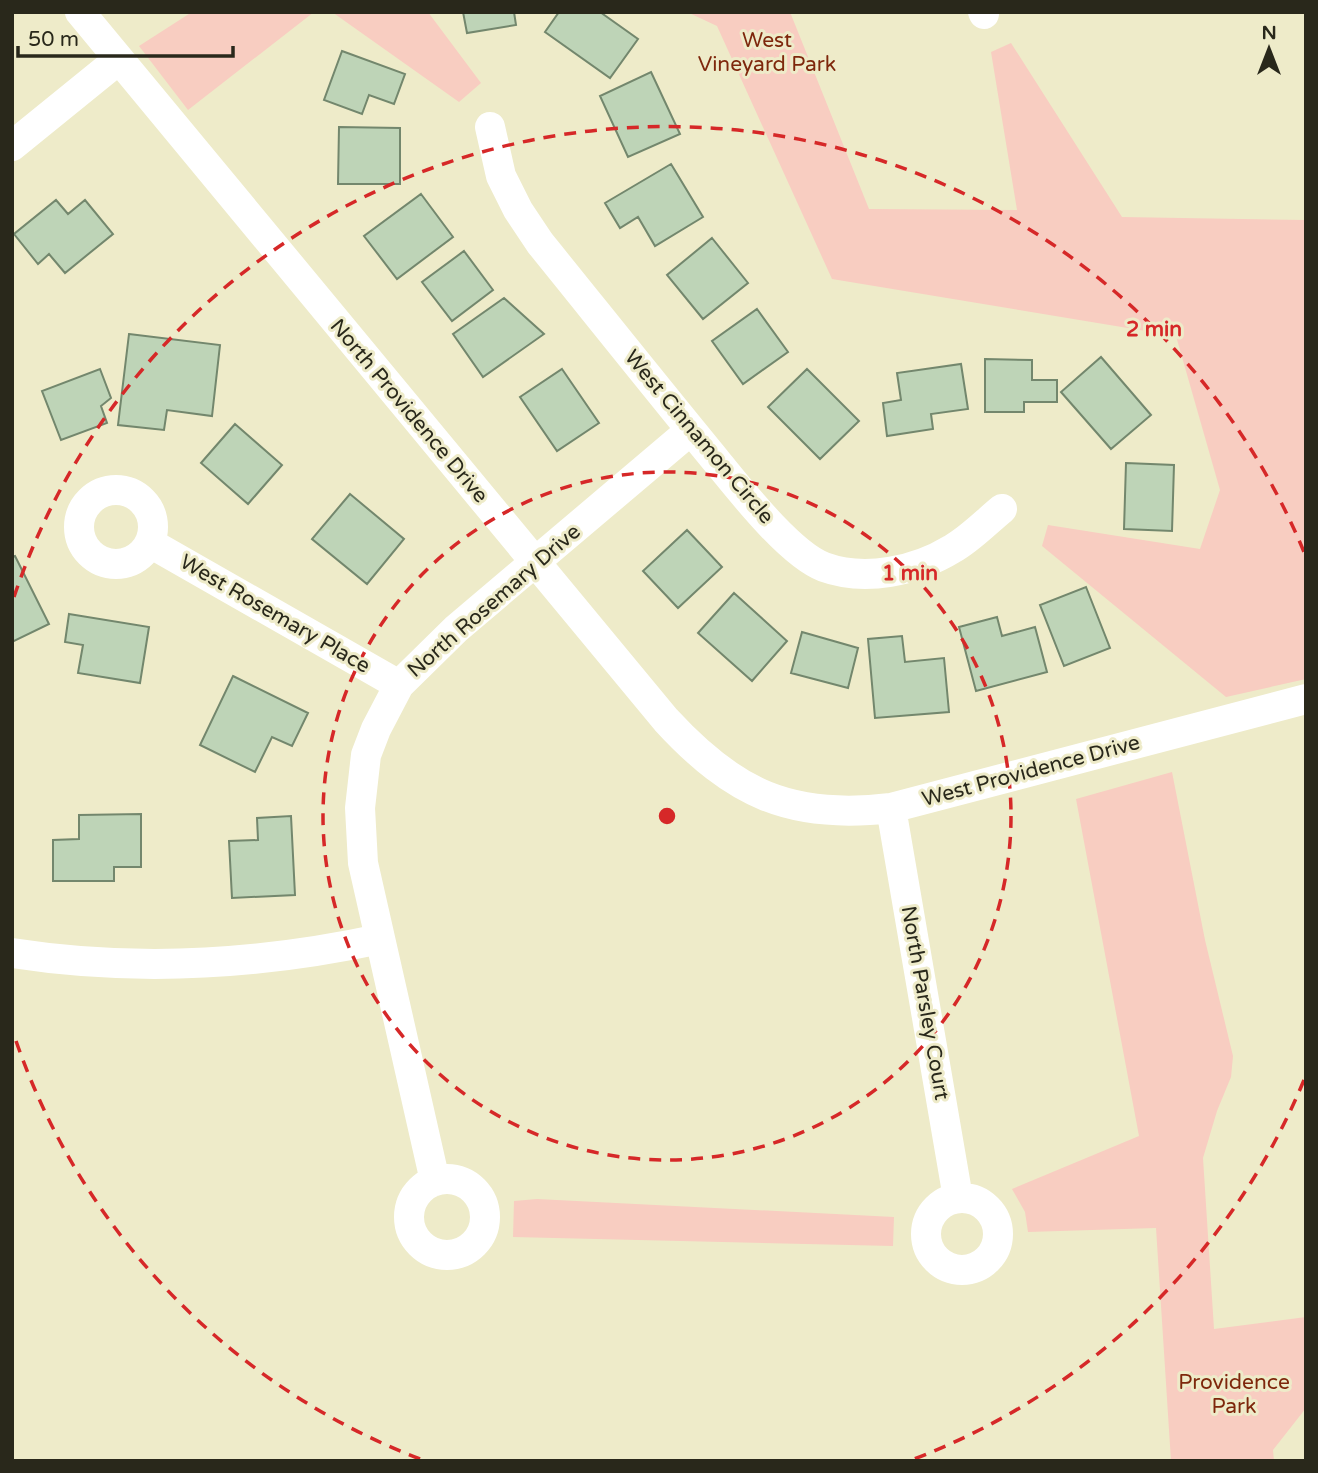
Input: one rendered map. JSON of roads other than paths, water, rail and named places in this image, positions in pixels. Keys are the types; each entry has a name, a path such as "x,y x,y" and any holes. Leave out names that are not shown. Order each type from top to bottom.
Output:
{"street":[{"name":"North Providence Drive","path":"80,12 118,61 694,750 724,775 754,793"},
{"path":"12,146 118,61"},
{"name":"West Cinnamon Circle","path":"490,127 501,176 518,210 540,243 761,514 789,541 823,566 884,573 921,564 954,548 1002,509"},
{"name":"North Rosemary Drive","path":"435,1181 363,863 359,808 366,755 399,685 456,629 691,430"},
{"name":"West Rosemary Place","path":"150,543 399,685"},
{"name":"West Providence Drive","path":"754,793 807,809 835,812 891,808 1306,699"},
{"name":"North Parsley Court","path":"891,808 958,1198"},
{"path":"12,953 54,960 158,964 269,959 380,939"}],"park label":[{"name":"West Vineyard Park","path":"767,52"},
{"name":"Providence Park","path":"1234,1394"}]}
